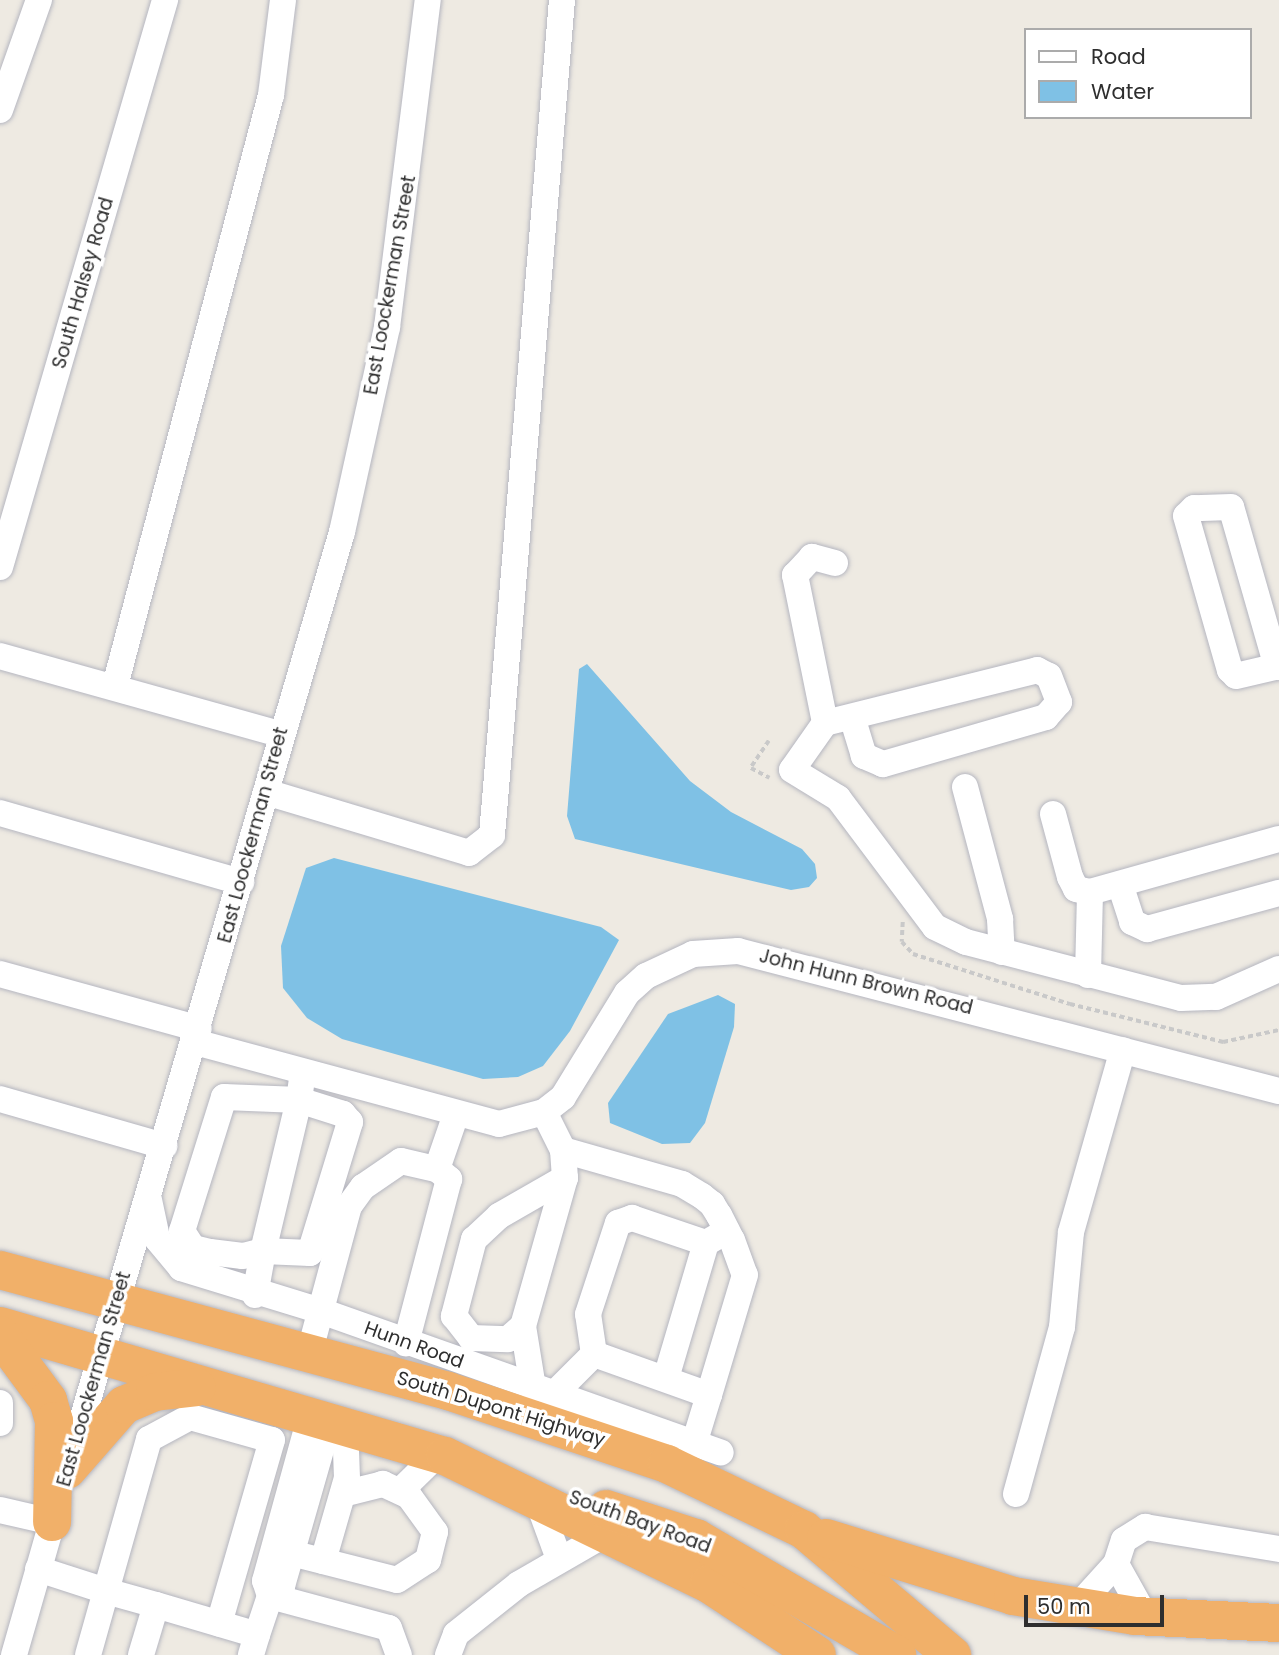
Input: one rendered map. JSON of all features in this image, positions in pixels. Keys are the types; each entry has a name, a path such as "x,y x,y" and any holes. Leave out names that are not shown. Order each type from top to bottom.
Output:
{"highway":[{"name":"South Dupont Highway","path":"0,1270 309,1354 591,1436 804,1530 952,1655"},
{"path":"0,1326 329,1419 442,1455 609,1532 709,1584 817,1655"},
{"path":"0,1335 48,1400 54,1421 52,1522"},
{"path":"67,1470 124,1405 155,1392 210,1386"},
{"name":"South Bay Road","path":"442,1455 696,1538 897,1655"},
{"path":"804,1530 918,1571 1077,1606 1145,1616 1279,1623"}],"street":[{"path":"0,110 39,0"},
{"name":"South Halsey Road","path":"0,567 166,0"},
{"path":"116,686 271,95 283,0"},
{"name":"East Loockerman Street","path":"13,1655 197,1036 280,734 342,532 387,327 428,0"},
{"path":"266,792 469,853 492,835 562,0"},
{"path":"1231,507 1278,666 1236,676 1230,670 1186,516 1194,508 1231,507"},
{"path":"835,563 813,557 795,575 825,723 792,770 838,798 935,926 1002,952 1181,998 1216,997 1279,969"},
{"path":"0,656 116,686 280,734"},
{"path":"825,723 853,719 1037,670 1049,676 1059,702 1046,717 883,764 864,756 853,719"},
{"path":"965,786 1000,919 1002,952"},
{"path":"0,813 241,882"},
{"path":"1053,814 1070,877 1076,889 1090,892 1279,839"},
{"path":"1120,884 1132,922 1147,929 1279,893"},
{"path":"1088,975 1090,892"},
{"name":"John Hunn Brown Road","path":"0,974 197,1036 303,1073 455,1117 499,1124 544,1111 577,1083 627,993 667,963 713,950 765,954 1279,1091"},
{"path":"1017,1493 1062,1327 1071,1232 1123,1050"},
{"path":"255,1295 303,1073"},
{"path":"224,1097 299,1100 343,1114 350,1122 310,1254 263,1251 243,1256 192,1248 182,1231 195,1175 224,1097"},
{"path":"0,1098 164,1146"},
{"path":"544,1111 563,1150 565,1178 523,1326 543,1392 594,1354"},
{"path":"406,1343 455,1117"},
{"path":"563,1150 681,1184 712,1204 717,1237 745,1280 694,1444"},
{"path":"309,1354 349,1206 363,1187 401,1161 443,1174"},
{"path":"523,1326 493,1342 461,1331 454,1316 474,1239 499,1216 565,1178"},
{"name":"Hunn Road","path":"148,1197 157,1239 181,1268 255,1295 321,1311 721,1454"},
{"path":"594,1354 588,1314 612,1228 632,1218 717,1237"},
{"path":"666,1378 717,1237"},
{"path":"594,1354 709,1395"},
{"path":"0,1404 0,1423"},
{"path":"88,1655 149,1439 161,1428 190,1417 272,1440 219,1624"},
{"path":"323,1561 343,1494 329,1419"},
{"path":"38,1569 219,1624 254,1645 270,1596 282,1586 329,1419"},
{"path":"270,1596 265,1581 329,1419"},
{"path":"401,1490 442,1455"},
{"path":"291,1553 397,1580 417,1572 428,1560 435,1532 401,1490 383,1484 343,1494"},
{"path":"537,1499 558,1556"},
{"path":"0,1510 52,1522"},
{"path":"1077,1606 1116,1564 1124,1539 1145,1527 1279,1549"},
{"path":"449,1655 466,1625 558,1556 609,1532"},
{"path":"1116,1564 1145,1616"},
{"path":"270,1596 389,1628 400,1655"},
{"path":"141,1655 156,1605"}],"water":[{"path":"587,664 690,781 731,812 802,849 815,864 817,878 809,887 791,890 575,839 567,816 579,669"},
{"path":"334,858 601,927 619,940 570,1031 543,1066 518,1077 483,1079 342,1039 307,1018 283,988 281,946 306,868"},
{"path":"718,995 735,1004 734,1027 705,1123 690,1143 662,1144 610,1123 608,1103 668,1014"}]}
